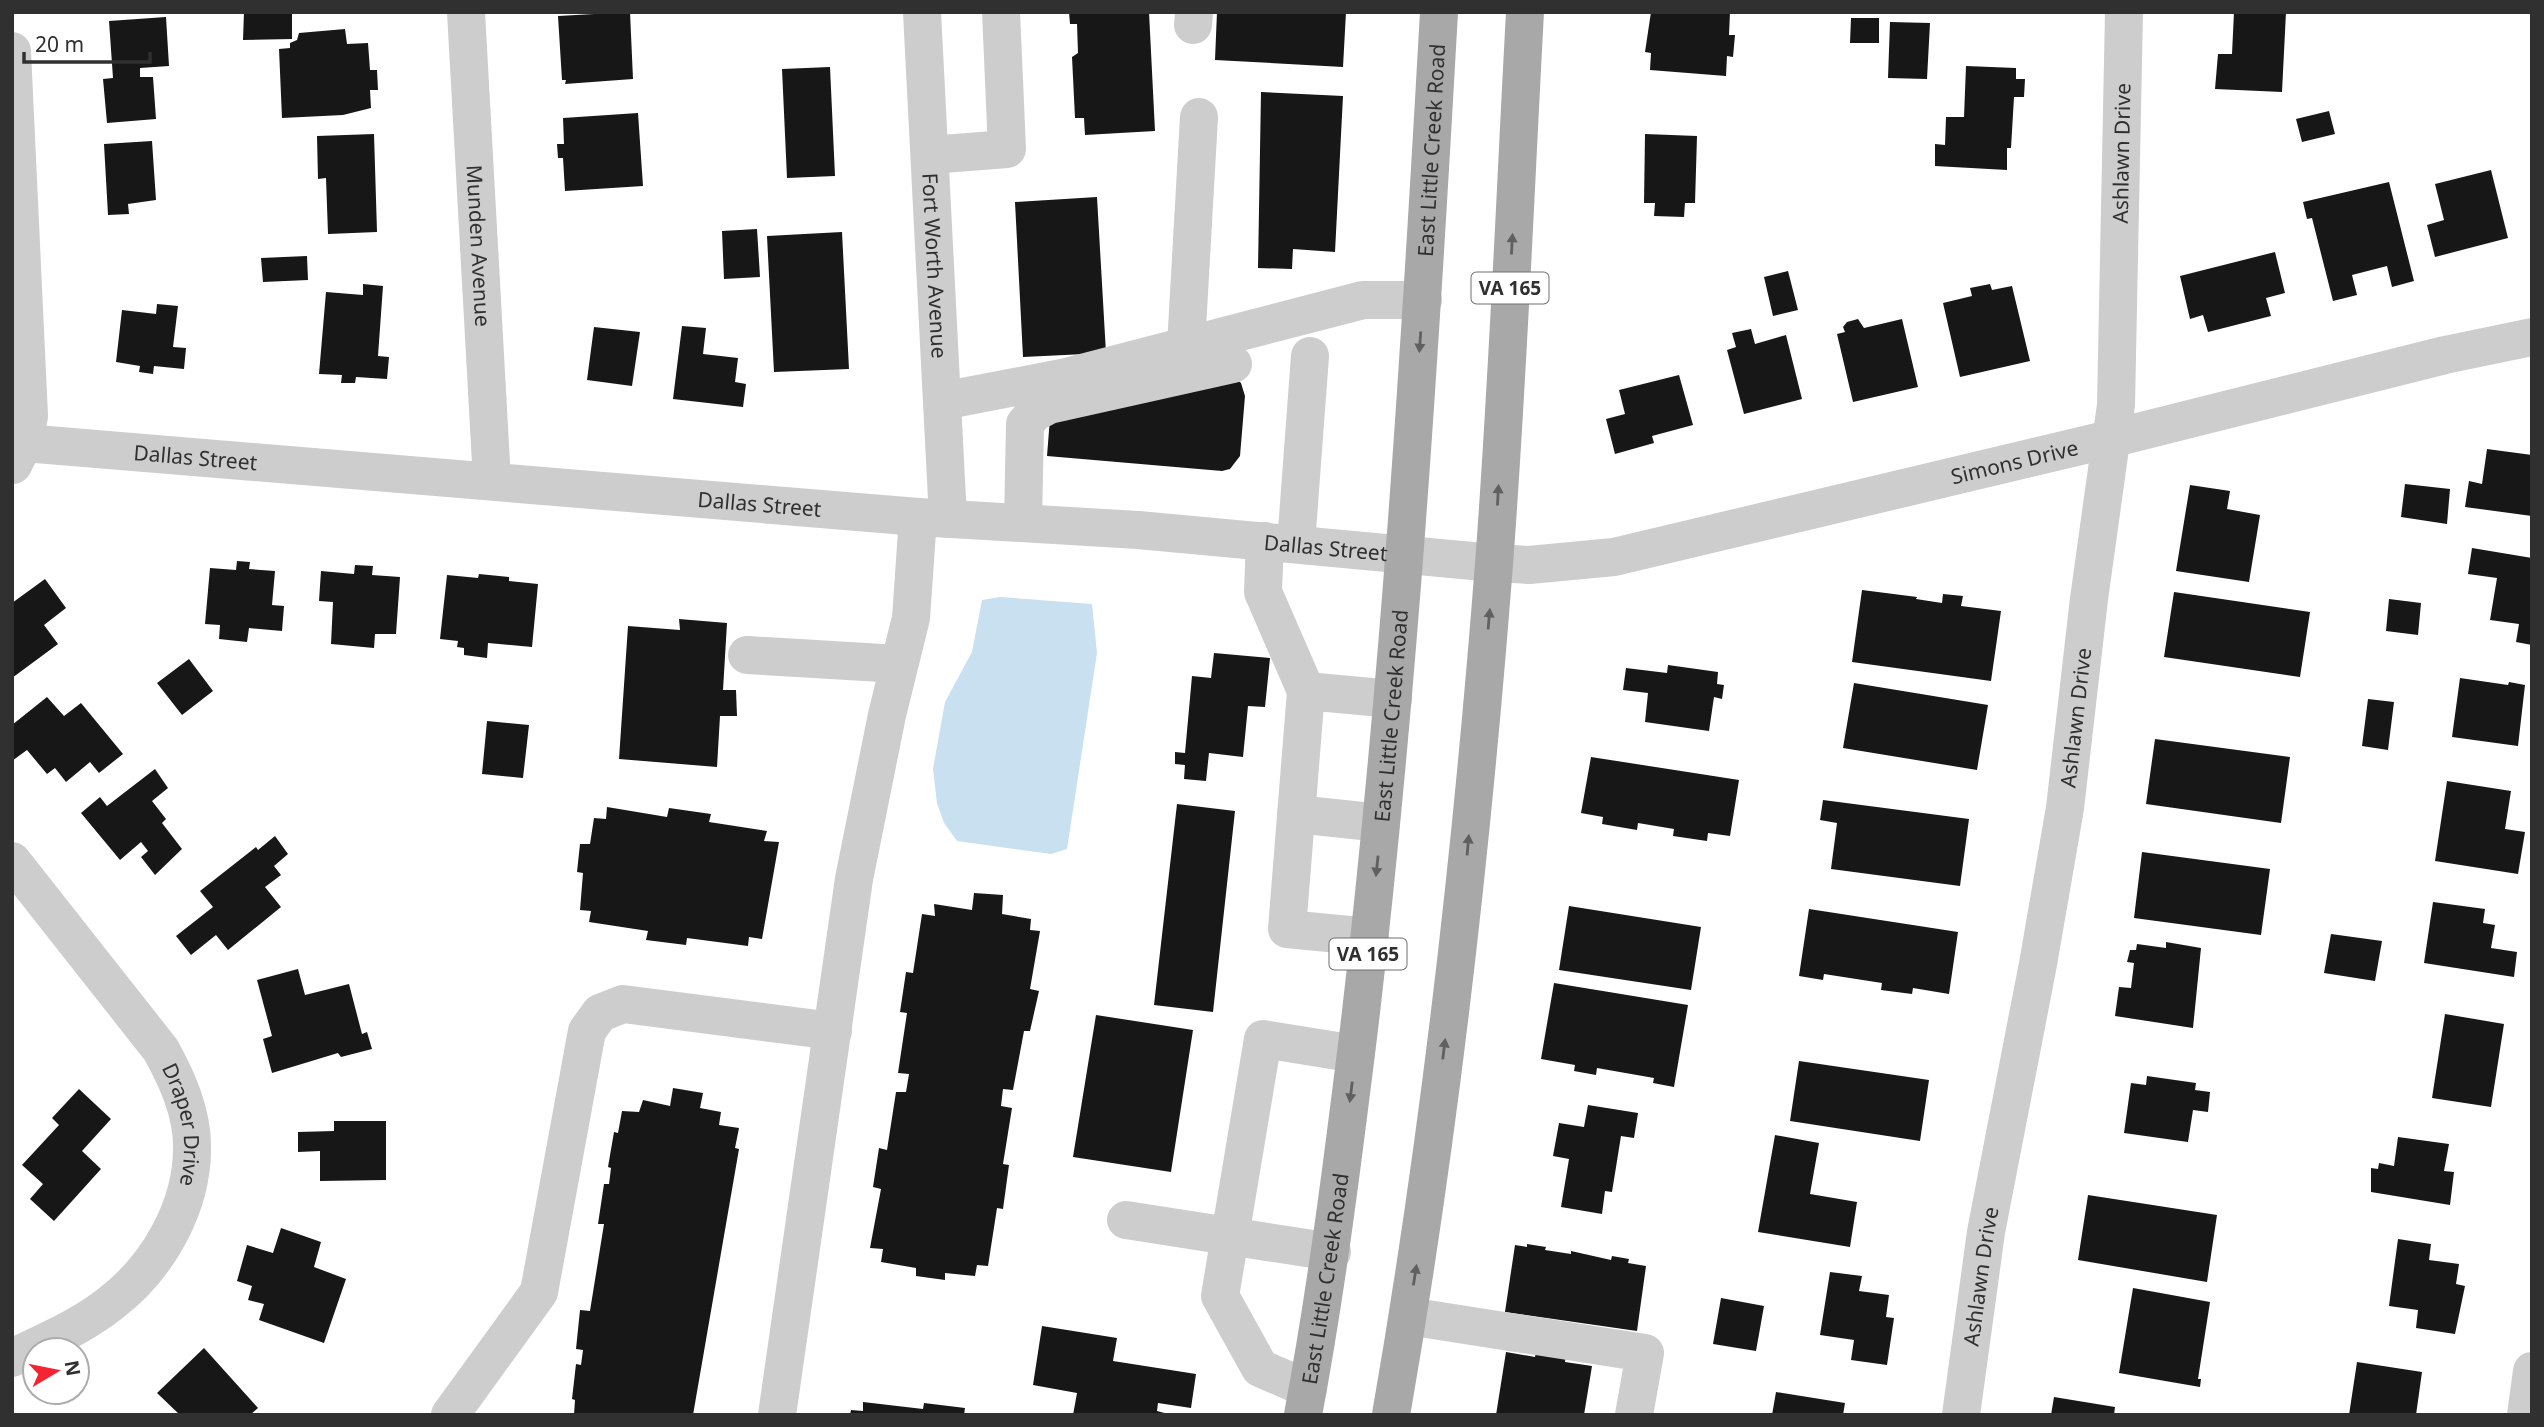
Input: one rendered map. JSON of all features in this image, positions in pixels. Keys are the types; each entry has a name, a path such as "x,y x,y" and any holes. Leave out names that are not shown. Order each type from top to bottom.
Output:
{"main road":[{"name":"East Little Creek Road","path":"1306,1402 1332,1252 1370,937 1393,699 1406,554 1439,12"},
{"name":"VA 165","path":"1391,1415 1408,1316 1461,913 1494,563 1525,12"}],"street":[{"name":"Munden Avenue","path":"466,12 492,481"},
{"name":"Fort Worth Avenue","path":"776,1415 854,879 933,518 942,401 922,12"},
{"path":"930,155 1007,149 1001,12"},
{"name":"Ashlawn Drive","path":"1961,1415 1986,1232 2065,808 2089,599 2116,405 2124,12"},
{"path":"12,51 30,416 18,455"},
{"path":"1186,346 1199,117"},
{"path":"942,401 1067,377 1363,300 1423,300"},
{"name":"Simons Drive","path":"1494,563 1529,565 1614,557 2110,439 2445,355 2532,337"},
{"path":"1310,356 1281,542 1263,592 1307,691 1287,929 1370,937"},
{"path":"1023,523 1025,424 1034,412 1049,405 1233,364"},
{"name":"Dallas Street","path":"18,455 492,481 933,518 1281,542 1494,563"},
{"path":"747,655 899,664"},
{"path":"1307,691 1393,699"},
{"path":"1296,814 1381,822"},
{"name":"Draper Drive","path":"12,861 160,1050 174,1073 188,1113 192,1146 187,1191 170,1234 141,1274 113,1302 80,1325 12,1358"},
{"path":"450,1415 539,1292 587,1031 600,1013 623,1004 833,1031"},
{"path":"1306,1402 1260,1367 1220,1296 1264,1039 1356,1054"},
{"path":"1126,1220 1332,1252"},
{"path":"1408,1316 1645,1353 1634,1415"},
{"path":"2526,1415 2532,1371"}],"water":[{"path":"1000,597 1092,604 1097,653 1067,849 1051,854 957,841 944,823 937,803 933,769 945,702 972,652 982,600"}],"building":[{"path":"244,12 292,12 292,39 243,40"},
{"path":"630,12 633,79 565,84 566,80 562,80 558,16"},
{"path":"1069,12 1149,12 1155,131 1085,135 1084,118 1075,118 1072,57 1078,53 1077,24 1070,24"},
{"path":"1217,12 1346,12 1343,67 1215,60"},
{"path":"1651,12 1730,12 1729,35 1735,35 1733,57 1727,56 1726,76 1650,70 1651,53 1645,52"},
{"path":"2234,12 2286,12 2282,92 2215,89 2218,54 2232,54"},
{"path":"166,17 169,66 140,68 140,77 153,77 156,119 107,123 103,79 113,78 109,21"},
{"path":"1851,18 1879,18 1879,43 1850,43"},
{"path":"1890,22 1930,23 1927,79 1888,78"},
{"path":"345,29 347,44 368,43 370,70 377,70 378,90 370,90 371,108 343,115 282,118 279,49 290,48 290,43 297,40 299,33"},
{"path":"1966,66 2016,68 2016,79 2025,79 2024,97 2014,97 2007,170 1935,166 1935,144 1945,145 1946,117 1964,117"},
{"path":"830,67 835,176 787,178 782,69"},
{"path":"1261,92 1343,96 1335,252 1293,249 1292,269 1258,268"},
{"path":"2329,111 2335,134 2302,142 2296,119"},
{"path":"638,113 643,186 565,191 563,158 558,158 557,144 564,144 563,118"},
{"path":"374,134 377,232 328,234 326,178 318,179 317,136"},
{"path":"1645,134 1697,136 1695,203 1685,203 1684,217 1654,216 1655,203 1644,203"},
{"path":"152,141 156,200 128,204 129,214 108,215 104,144"},
{"path":"2491,170 2508,238 2435,257 2427,225 2444,220 2435,184"},
{"path":"2389,182 2414,281 2392,287 2387,266 2352,275 2357,295 2333,301 2312,218 2307,219 2303,202"},
{"path":"1097,197 1106,353 1023,357 1015,202"},
{"path":"757,229 760,277 724,279 722,231"},
{"path":"842,232 849,369 774,372 767,236"},
{"path":"2275,252 2285,293 2266,298 2271,316 2208,332 2203,315 2190,319 2180,276"},
{"path":"307,256 308,280 263,282 261,258"},
{"path":"1788,271 1798,310 1773,316 1764,277"},
{"path":"363,284 383,286 378,356 389,357 387,379 356,377 355,383 341,383 342,375 319,374 326,292 363,295"},
{"path":"1990,284 1992,290 2012,286 2030,361 1960,377 1943,303 1972,296 1970,288"},
{"path":"157,304 178,306 173,347 186,348 184,369 154,366 153,374 139,372 140,366 116,362 122,310 156,314"},
{"path":"1858,319 1864,328 1902,319 1918,387 1853,402 1837,334 1845,332 1843,327 1847,322"},
{"path":"682,326 706,328 703,354 738,358 735,382 746,384 743,407 673,399"},
{"path":"594,327 640,332 632,386 587,380"},
{"path":"1751,329 1755,344 1786,335 1802,399 1744,414 1727,350 1736,347 1732,333"},
{"path":"1679,375 1693,425 1652,436 1654,443 1615,454 1606,419 1625,414 1619,390"},
{"path":"1236,379 1241,383 1245,396 1240,456 1230,469 1222,471 1047,456 1050,418"},
{"path":"2487,449 2532,455 2532,516 2465,507 2469,481 2482,484"},
{"path":"2405,484 2450,489 2447,524 2401,517"},
{"path":"2190,485 2230,491 2227,509 2260,515 2249,582 2176,571"},
{"path":"2472,548 2532,558 2532,645 2516,642 2519,624 2490,620 2497,578 2468,574"},
{"path":"237,561 250,562 249,569 275,571 272,605 284,606 282,631 249,628 247,642 219,639 220,625 205,624 210,568 236,570"},
{"path":"355,565 373,566 372,575 400,577 396,634 375,634 374,648 331,644 333,602 319,601 321,571 354,574"},
{"path":"479,574 538,584 532,647 488,643 487,658 464,655 464,648 457,647 458,641 440,639 447,575 478,578"},
{"path":"45,579 66,608 44,625 58,644 12,678 12,603"},
{"path":"1862,590 1942,603 1943,594 1963,596 1961,606 2001,611 1991,681 1852,662"},
{"path":"2174,592 2310,612 2300,677 2164,657"},
{"path":"2389,599 2421,603 2418,635 2386,631"},
{"path":"679,619 727,623 723,690 736,690 737,716 720,716 717,767 619,759 628,626 680,630"},
{"path":"1214,653 1270,658 1265,707 1248,706 1243,757 1209,753 1206,781 1184,779 1185,765 1175,764 1175,752 1185,753 1192,676 1211,678"},
{"path":"189,659 213,691 182,715 157,683"},
{"path":"1668,665 1718,672 1717,684 1724,685 1722,699 1714,697 1709,731 1645,722 1648,693 1623,690 1626,668 1667,673"},
{"path":"2460,678 2525,685 2518,746 2452,737"},
{"path":"1854,683 1988,705 1977,770 1843,748"},
{"path":"47,697 64,716 81,703 123,754 99,773 90,762 66,782 55,768 47,774 27,750 12,761 12,725"},
{"path":"2368,699 2394,702 2388,750 2362,746"},
{"path":"487,721 529,725 523,778 482,774"},
{"path":"2155,739 2290,757 2281,823 2146,804"},
{"path":"1591,757 1739,780 1730,836 1708,833 1707,841 1673,836 1674,829 1638,823 1637,830 1602,824 1603,817 1581,813"},
{"path":"155,769 168,788 152,801 166,819 162,823 182,849 155,875 141,857 148,851 141,842 120,860 81,813 100,797 107,806"},
{"path":"2447,781 2511,791 2505,829 2525,832 2518,874 2435,861"},
{"path":"1823,800 1969,819 1960,886 1831,869 1837,823 1820,820"},
{"path":"1177,804 1235,811 1213,1012 1154,1005"},
{"path":"607,807 667,817 669,808 711,814 709,822 767,831 764,841 779,842 762,939 749,937 748,946 687,938 686,945 646,940 648,931 589,922 591,911 580,910 583,873 577,872 580,844 590,844 594,818 606,819"},
{"path":"275,836 288,854 274,866 281,875 265,887 281,907 228,950 216,935 191,955 176,936 213,907 200,891 256,847 258,850"},
{"path":"2142,852 2270,869 2261,935 2134,918"},
{"path":"974,893 1003,895 1002,914 1031,919 1030,930 1040,931 1030,989 1039,991 1030,1031 1024,1031 1013,1090 1003,1089 1001,1106 1012,1108 1003,1164 1009,1165 1003,1209 997,1208 988,1266 977,1265 975,1276 945,1273 945,1280 916,1276 916,1268 881,1262 883,1249 870,1248 881,1189 873,1187 879,1148 887,1150 896,1092 906,1092 909,1074 898,1073 907,1013 900,1012 906,972 913,973 922,914 935,916 934,904 972,910"},
{"path":"2433,902 2485,909 2483,923 2495,925 2491,948 2517,952 2514,977 2424,963"},
{"path":"1569,906 1701,927 1691,990 1559,970"},
{"path":"1809,909 1958,932 1949,994 1913,988 1912,994 1881,990 1882,983 1824,974 1823,980 1799,976"},
{"path":"2331,934 2382,941 2375,981 2324,973"},
{"path":"2166,942 2201,948 2193,1028 2115,1016 2119,987 2131,988 2134,963 2127,962 2130,950 2136,950 2137,944 2166,948"},
{"path":"298,969 305,995 349,984 362,1034 367,1032 372,1049 341,1057 338,1053 272,1073 263,1039 272,1036 257,980"},
{"path":"1554,983 1688,1005 1674,1087 1653,1083 1654,1078 1597,1068 1596,1075 1574,1071 1575,1065 1541,1059"},
{"path":"2445,1014 2504,1024 2491,1107 2432,1098"},
{"path":"1096,1015 1193,1030 1171,1172 1073,1157"},
{"path":"1799,1061 1929,1080 1920,1141 1790,1121"},
{"path":"2147,1076 2196,1083 2195,1090 2210,1092 2208,1112 2193,1110 2188,1142 2124,1133 2131,1083 2146,1085"},
{"path":"673,1088 703,1093 700,1108 721,1112 719,1125 739,1128 735,1148 739,1149 693,1415 574,1415 575,1400 572,1399 576,1364 581,1365 583,1350 576,1349 580,1310 590,1311 604,1224 598,1224 604,1184 609,1184 611,1168 608,1167 614,1132 618,1133 622,1111 639,1112 643,1100 670,1106"},
{"path":"79,1089 111,1119 82,1151 101,1169 54,1221 30,1199 43,1184 22,1165 59,1125 52,1118"},
{"path":"1588,1105 1638,1113 1634,1138 1621,1136 1612,1192 1605,1191 1602,1214 1561,1207 1569,1159 1553,1156 1559,1123 1584,1127"},
{"path":"334,1121 386,1121 386,1180 320,1181 320,1151 298,1152 298,1132 334,1131"},
{"path":"1775,1135 1819,1143 1810,1194 1857,1202 1850,1247 1758,1232"},
{"path":"2398,1137 2449,1144 2444,1171 2454,1172 2450,1205 2371,1192 2371,1168 2378,1169 2379,1163 2394,1166"},
{"path":"2088,1195 2217,1215 2207,1282 2078,1260"},
{"path":"281,1228 321,1242 314,1267 346,1279 324,1343 259,1320 264,1304 248,1300 252,1286 237,1281 247,1245 273,1253"},
{"path":"2398,1239 2431,1244 2429,1260 2459,1264 2456,1284 2465,1286 2455,1334 2416,1328 2418,1310 2389,1306"},
{"path":"1527,1244 1546,1247 1545,1250 1571,1254 1571,1251 1611,1260 1612,1256 1629,1259 1628,1263 1646,1266 1637,1331 1505,1312 1515,1245 1527,1247"},
{"path":"1830,1272 1862,1276 1859,1291 1889,1295 1886,1317 1894,1318 1887,1365 1851,1360 1854,1340 1820,1335"},
{"path":"2133,1288 2210,1302 2198,1379 2201,1379 2200,1387 2119,1373"},
{"path":"1721,1298 1764,1306 1756,1351 1713,1344"},
{"path":"1042,1326 1117,1338 1113,1361 1196,1374 1191,1408 1158,1403 1157,1411 1172,1415 1073,1415 1077,1393 1033,1385"},
{"path":"1537,1346 1566,1351 1565,1362 1592,1366 1584,1415 1496,1415 1506,1352 1535,1357"},
{"path":"204,1348 258,1408 250,1415 180,1415 157,1393"},
{"path":"2357,1362 2422,1372 2416,1415 2349,1415"},
{"path":"1776,1392 1845,1403 1843,1415 1772,1415"},
{"path":"2054,1397 2115,1407 2114,1415 2051,1415"},
{"path":"863,1402 923,1409 924,1403 965,1408 964,1415 850,1415 851,1410 863,1411"}]}
